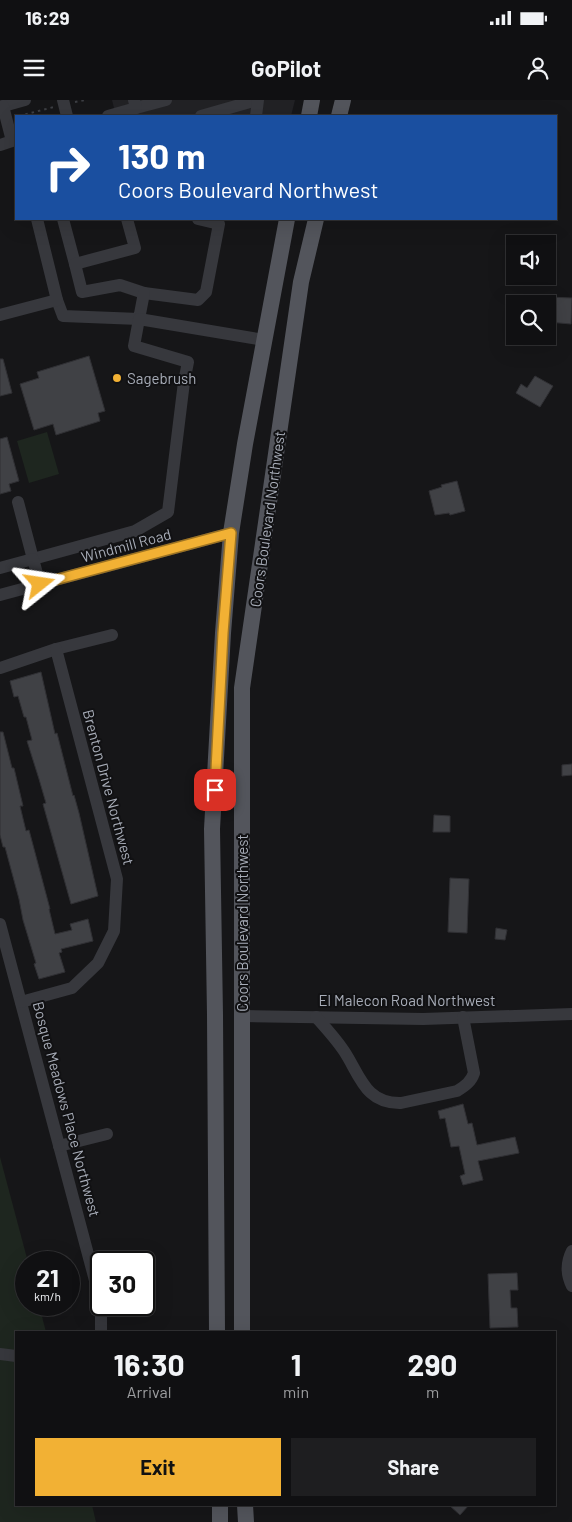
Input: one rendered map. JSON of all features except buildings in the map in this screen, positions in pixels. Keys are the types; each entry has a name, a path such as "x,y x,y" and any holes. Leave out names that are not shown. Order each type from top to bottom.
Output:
{"main road":[{"path":"309,115 312,100"},
{"path":"339,115 343,100"},
{"name":"Coors Boulevard Northwest","path":"217,1331 212,829 222,643 231,533 287,220"},
{"name":"Coors Boulevard Northwest","path":"242,1331 242,688 301,282 316,220"},
{"path":"220,1506 220,1522"},
{"path":"245,1506 246,1522"}],"street":[{"path":"11,144 2,106 25,100"},
{"path":"112,115 166,100"},
{"path":"205,115 258,100 256,115"},
{"path":"37,220 57,300 63,316 139,319 264,340"},
{"path":"63,220 82,292 120,285 144,293 198,300 206,292 220,221"},
{"path":"75,264 136,248 127,220"},
{"path":"0,568 135,531 168,512 188,362 134,346 144,293"},
{"path":"0,315 57,300"},
{"path":"18,502 40,584"},
{"name":"Windmill Road","path":"0,595 231,533"},
{"path":"0,668 56,649 112,635"},
{"name":"Brenton Drive Northwest","path":"22,1002 72,988 98,963 114,931 117,880 56,649"},
{"name":"Bosque Meadows Place Northwest","path":"0,924 90,1262"},
{"name":"El Malecon Road Northwest","path":"243,1016 423,1019 572,1014"},
{"path":"316,1017 341,1047 366,1089 378,1098 393,1103 401,1103 457,1091 465,1087 472,1080 474,1073 463,1017"},
{"path":"60,1146 107,1134"},
{"path":"572,1251 568,1258 567,1273 572,1286"},
{"name":"Bosque Meadows Place Northwest","path":"101,1316 101,1331"},
{"path":"0,1354 15,1356"}],"path":[{"path":"22,115 29,112 64,107 85,100"}],"shaded area":[{"path":"112,100 295,100 291,115 116,115"},
{"path":"47,432 59,474 29,483 17,441"},
{"path":"0,1157 25,1251 15,1251 15,1316 42,1316 46,1331 15,1331 15,1506 92,1506 96,1522 0,1522"}],"place":[{"name":"Sagebrush","path":"117,378"}],"route":[{"path":"40,584 231,533 223,633 215,790"}]}
